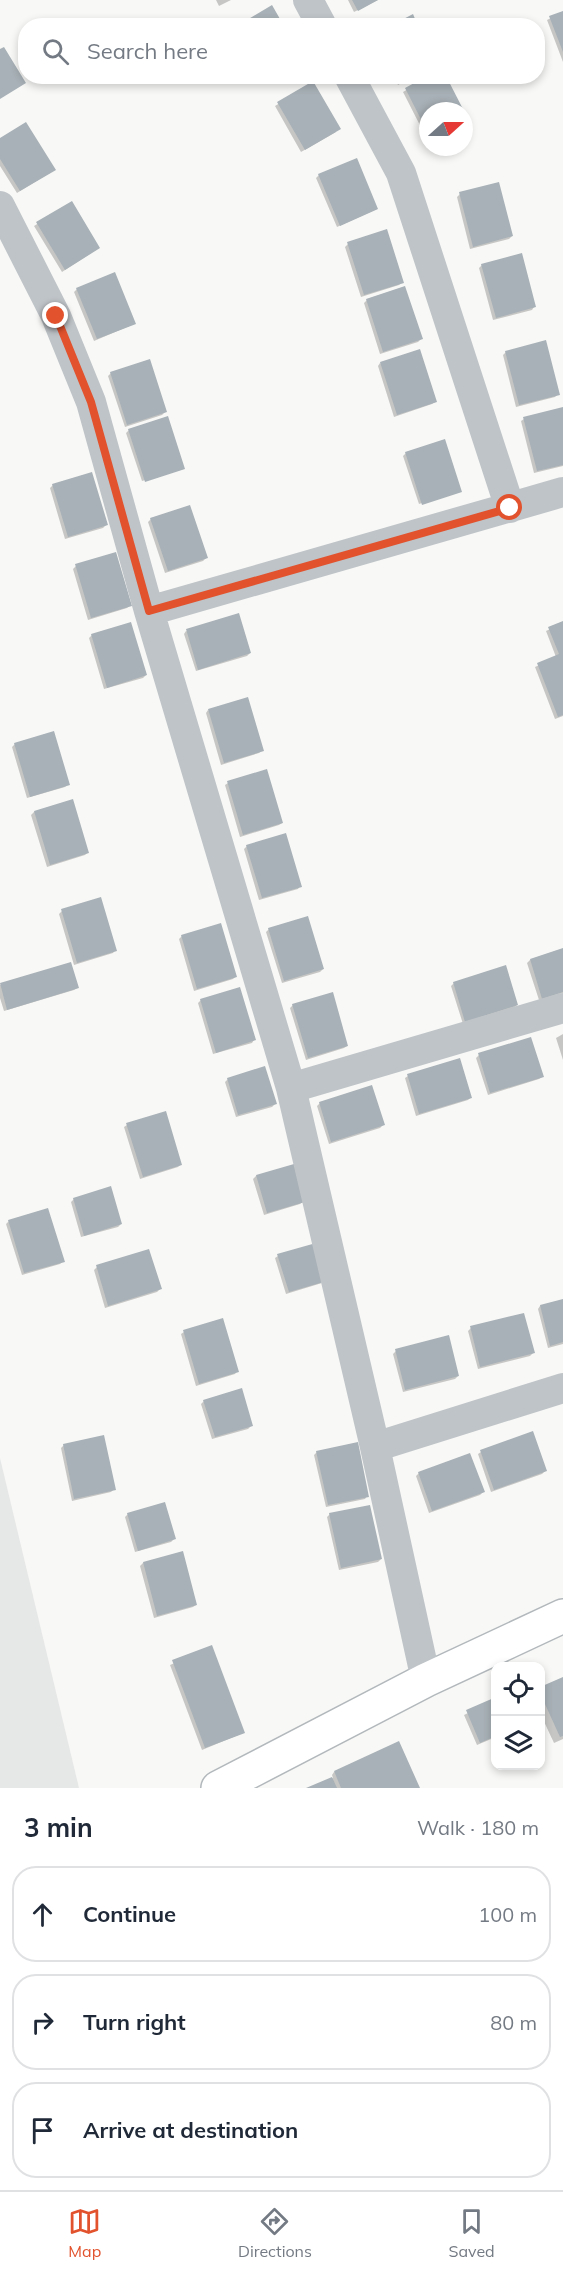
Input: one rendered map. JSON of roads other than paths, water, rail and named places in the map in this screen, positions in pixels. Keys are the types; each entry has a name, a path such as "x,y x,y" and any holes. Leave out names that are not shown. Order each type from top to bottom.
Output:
{"street":[{"path":"308,0 318,18"},
{"path":"353,84 401,173 510,508"},
{"path":"0,206 56,316 91,402 149,611 291,1088 375,1447 426,1680"},
{"path":"149,611 563,492"},
{"path":"291,1088 563,1008"},
{"path":"375,1447 563,1388"},
{"path":"218,1788 426,1680 563,1616"}]}
